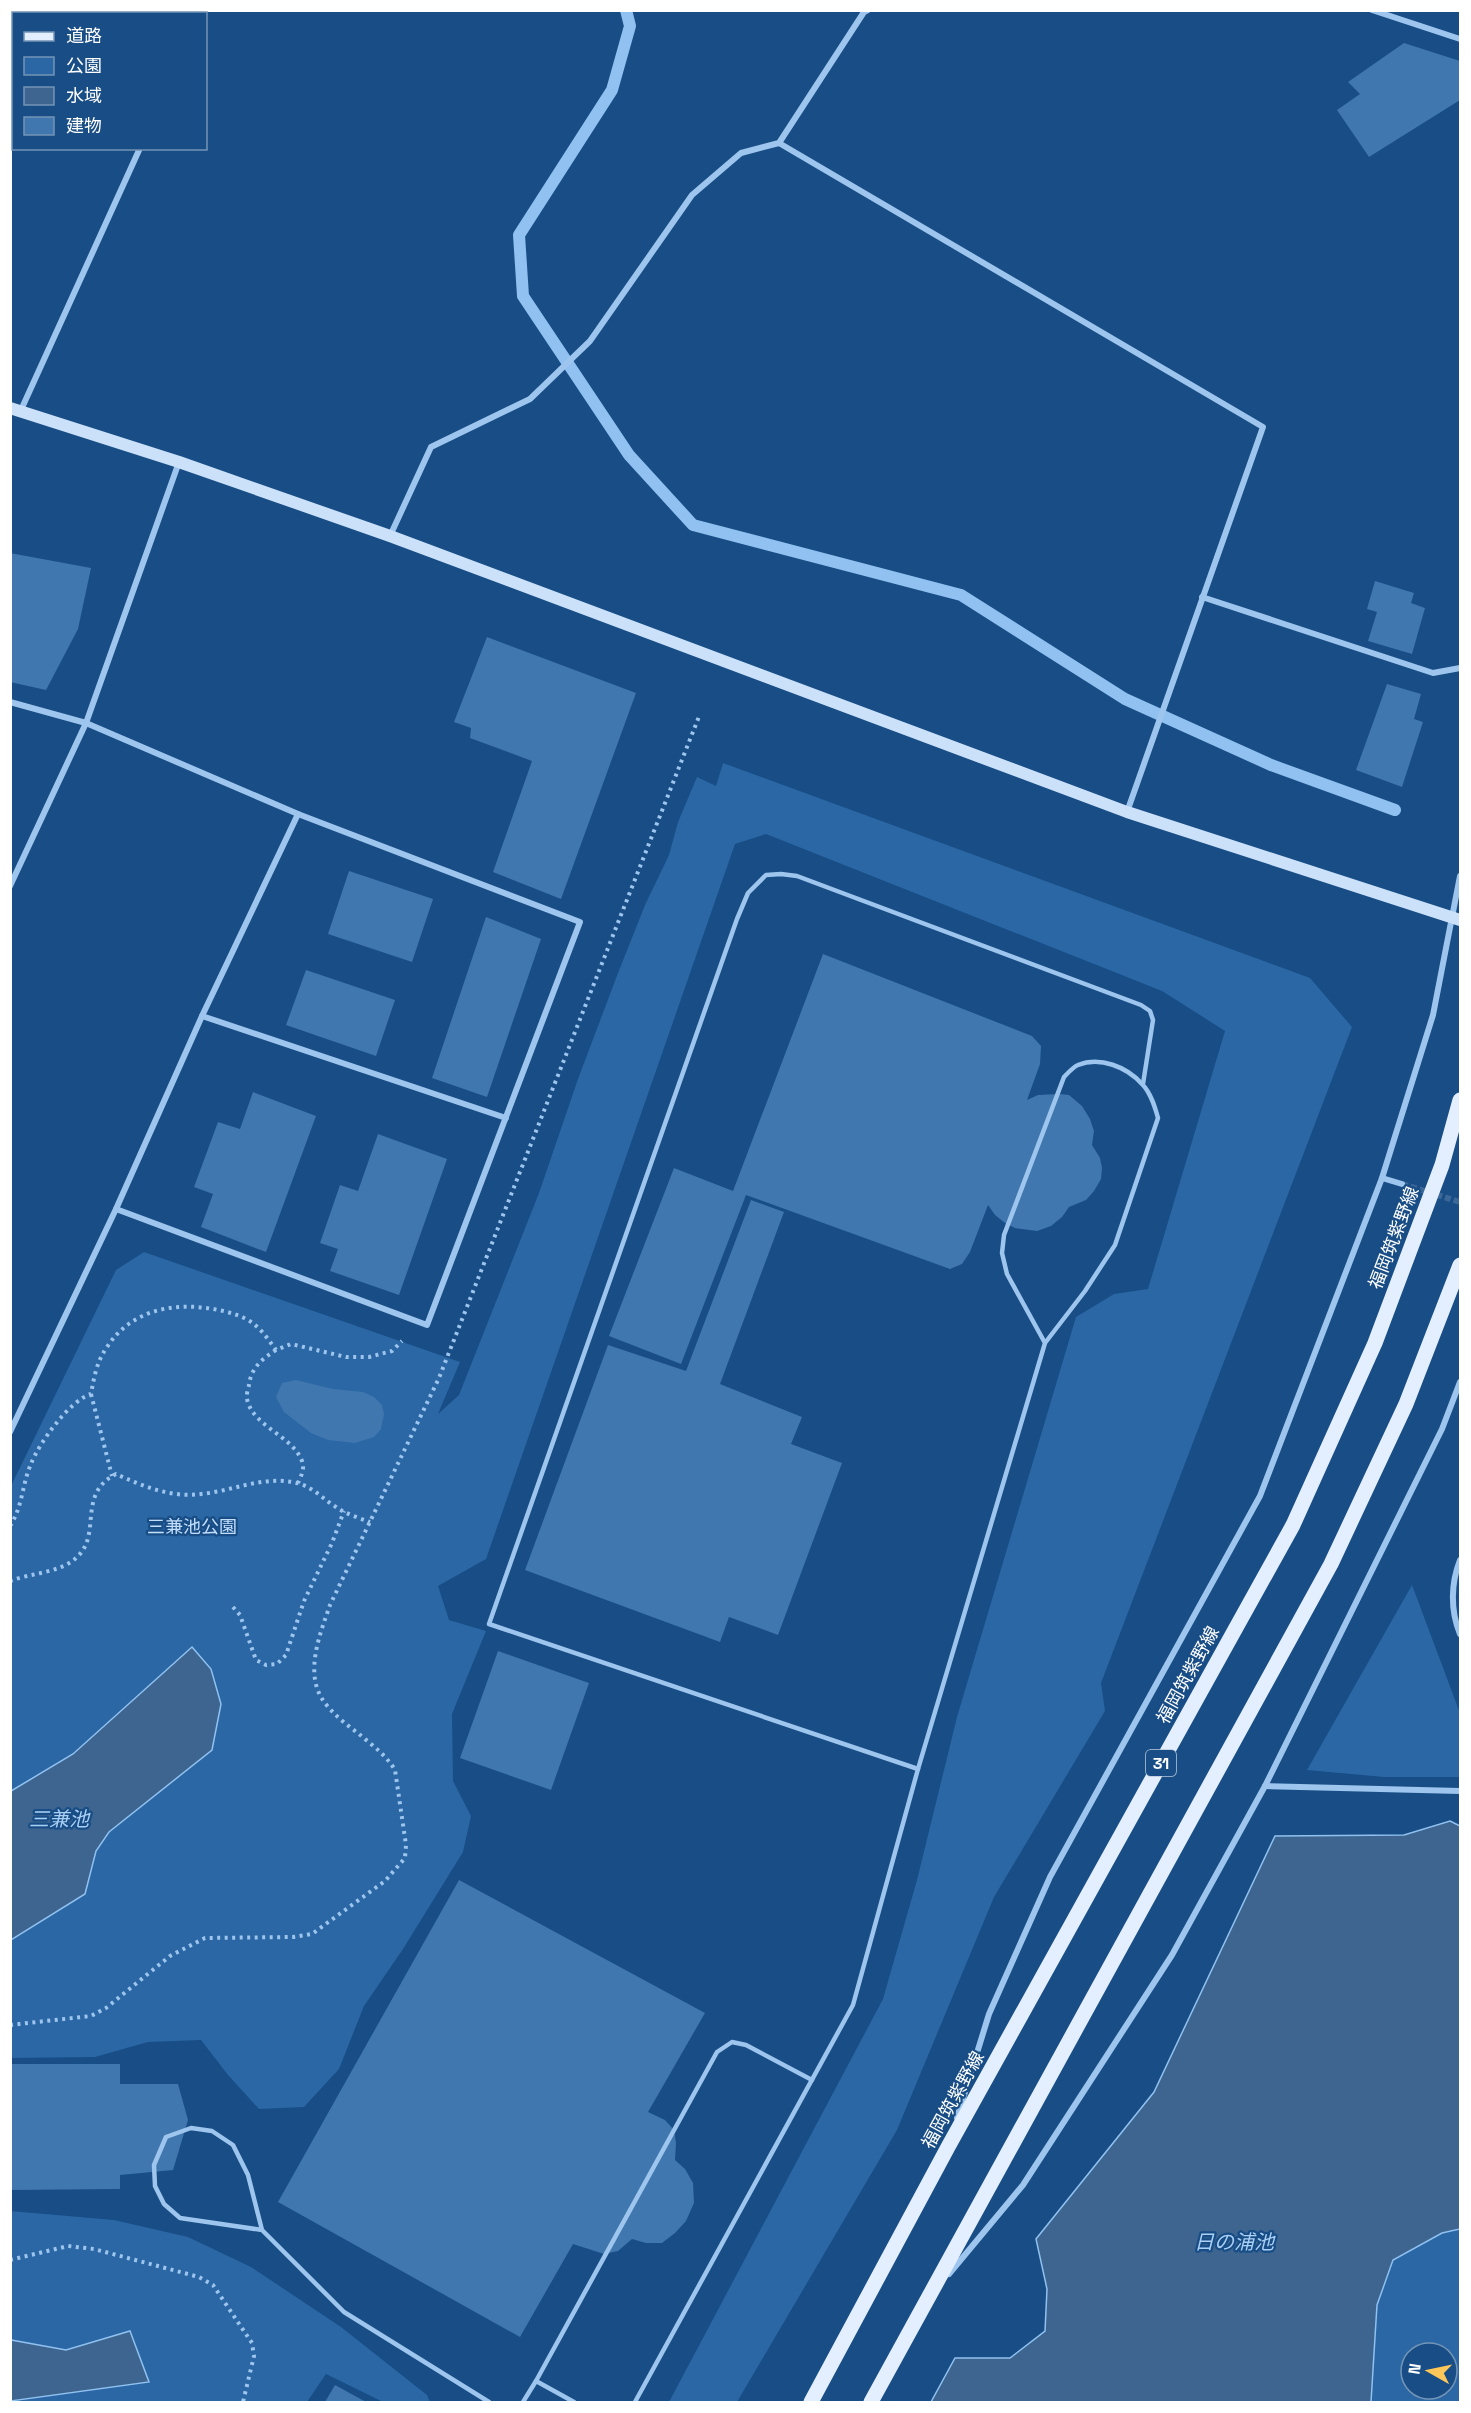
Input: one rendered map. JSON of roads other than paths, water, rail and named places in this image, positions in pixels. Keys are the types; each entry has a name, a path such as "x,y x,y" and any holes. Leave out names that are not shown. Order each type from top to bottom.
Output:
{"main road":[{"name":"福岡筑紫野線","path":"812,2403 948,2147 1293,1525 1375,1343 1442,1165 1461,1100"},
{"path":"871,2403 1331,1564 1406,1404 1461,1265"}],"street":[{"path":"779,144 864,12 868,10"},
{"path":"1372,10 1461,39"},
{"path":"390,536 431,447 530,399 590,341 692,195 741,153 779,144 1263,427 1127,812"},
{"path":"139,150 16,409 179,462 390,536 1127,812 1457,919"},
{"path":"10,886 86,723 179,462"},
{"path":"1202,597 1433,674 1461,668"},
{"path":"10,702 86,723 298,814 580,922 427,1325 117,1209"},
{"path":"10,1432 117,1209 202,1016 298,814"},
{"path":"948,2147 989,2014 1050,1877 1260,1496 1382,1178 1433,1015 1457,919 1461,876"},
{"path":"202,1016 506,1118"},
{"path":"1382,1178 1402,1184"},
{"path":"930,2296 1023,2185 1172,1955 1265,1786 1442,1429 1461,1383"},
{"path":"1461,1560 1455,1574 1453,1604 1461,1634"},
{"path":"1265,1786 1461,1791"}],"lane":[{"path":"918,1769 489,1624 737,919 748,893 766,875 797,876 1141,1005 1150,1011 1153,1020 1143,1084"},
{"path":"635,2403 853,2005 918,1769 1045,1343 1090,1284 1115,1245 1158,1118 1143,1084 1123,1068 1096,1060 1076,1066 1064,1077 1004,1235 1002,1253 1007,1274 1045,1343"},
{"path":"523,2403 717,2052 732,2042 746,2045 812,2080"},
{"path":"262,2230 180,2218 164,2204 155,2186 154,2164 166,2137 191,2128 212,2131 233,2145 248,2175 262,2230 344,2312 489,2403"},
{"path":"536,2381 574,2403"}],"water":[{"name":"三兼池","path":"192,1647 211,1669 221,1704 212,1750 109,1832 96,1851 85,1894 11,1940 11,1791 73,1754"},
{"name":"日の浦池","path":"1450,1821 1460,1826 1460,2229 1442,2233 1393,2260 1377,2305 1371,2402 931,2402 955,2358 1010,2358 1045,2331 1047,2289 1036,2239 1154,2092 1275,1836 1404,1835"},
{"path":"130,2331 149,2382 11,2401 11,2340 66,2350"}],"waterway":[{"path":"626,10 630,26 612,90 519,235 523,296 629,455 693,525 961,595 1125,699 1271,765 1395,810"}],"tunnel":[{"path":"1402,1184 1460,1202"}],"park label":[{"name":"三兼池公園","path":"192,1527"}]}
